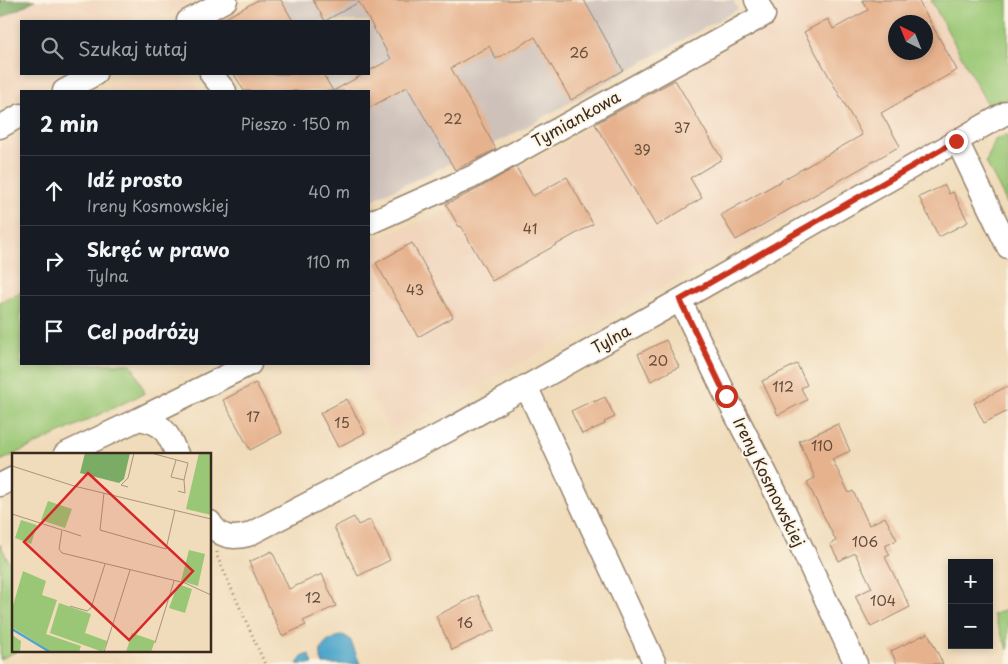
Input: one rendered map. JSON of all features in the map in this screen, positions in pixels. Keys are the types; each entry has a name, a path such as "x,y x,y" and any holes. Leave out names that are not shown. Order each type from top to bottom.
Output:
{"street":[{"path":"190,20 226,0"},
{"name":"Tymiankowa","path":"370,223 472,178 764,15 756,0"},
{"path":"66,90 93,75"},
{"path":"212,75 223,90"},
{"name":"Tylna","path":"217,529 236,538 248,535 451,429 1008,112"},
{"path":"0,127 20,116"},
{"path":"956,141 1008,247"},
{"name":"Ireny Kosmowskiej","path":"680,300 726,396 778,497 856,664"},
{"path":"67,453 248,365"},
{"path":"526,386 655,664"},
{"path":"139,419 161,426 168,435 177,453"},
{"path":"0,485 12,479"}],"path":[{"path":"0,2 5,0"},
{"path":"217,529 217,556 264,664"}],"shaded area":[{"path":"35,0 192,0 158,20 20,20 20,75 63,75 37,90 20,90 20,100 5,108 0,101 0,19"},
{"path":"259,0 733,0 738,9 508,137 370,201 370,90 245,90 234,75 370,75 370,20 224,20"},
{"path":"771,0 931,0 991,111 391,431 354,365 370,365 370,242 437,216 781,18"},
{"path":"131,75 190,75 200,90 103,90"},
{"path":"20,135 20,291 0,301 0,146"}],"green space":[{"path":"0,0 35,0 0,19"},
{"path":"931,0 1008,0 1008,103 991,111"},
{"path":"1008,134 1008,205 986,162 995,140"},
{"path":"20,292 20,365 131,365 145,393 17,453 12,453 12,455 0,461 0,302"},
{"path":"0,544 12,568 12,652 16,652 0,659"},
{"path":"1008,608 1008,650 993,615"}],"water":[{"path":"343,635 350,639 360,664 323,664 321,653 324,645 328,641"},
{"path":"309,654 313,664 297,664 302,657"}],"building":[{"path":"258,0 281,0 292,20 222,20"},
{"path":"313,0 584,0 623,70 571,100 535,37 496,59 489,46 451,68 496,149 455,170 407,87 370,107 370,90 335,90 362,75 370,75 370,70 391,59 359,2 324,20"},
{"path":"862,0 918,0 926,15 888,15 888,60 933,60 933,27 957,70 881,113 900,146 736,240 721,215 862,135 804,32 828,19 833,29 868,10"},
{"path":"235,75 324,75 332,90 243,90"},
{"path":"675,80 722,159 690,178 702,198 656,226 595,124"},
{"path":"516,167 533,196 567,177 593,224 492,281 461,226 459,227 446,204 478,189"},
{"path":"945,185 949,194 953,192 968,222 939,237 919,197"},
{"path":"412,243 453,317 418,337 376,263"},
{"path":"666,340 679,367 651,381 638,354"},
{"path":"797,364 807,385 801,388 807,400 778,415 762,381"},
{"path":"256,383 282,433 250,450 223,400"},
{"path":"1008,386 1008,411 984,423 974,403"},
{"path":"605,397 615,417 604,422 605,424 582,434 571,411"},
{"path":"347,399 365,433 338,447 320,413"},
{"path":"838,424 850,451 832,459 849,493 853,491 869,525 885,517 897,540 885,546 890,555 885,557 910,607 871,627 855,596 872,588 855,553 839,561 830,544 836,541 807,482 815,478 799,441"},
{"path":"354,517 358,525 370,520 390,560 358,576 334,527"},
{"path":"272,551 289,589 322,574 336,606 303,621 306,625 282,636 249,562"},
{"path":"478,595 495,630 452,650 436,616"},
{"path":"928,633 943,664 897,664 891,651"}],"route":[{"path":"726,396 680,300 956,141"}]}
